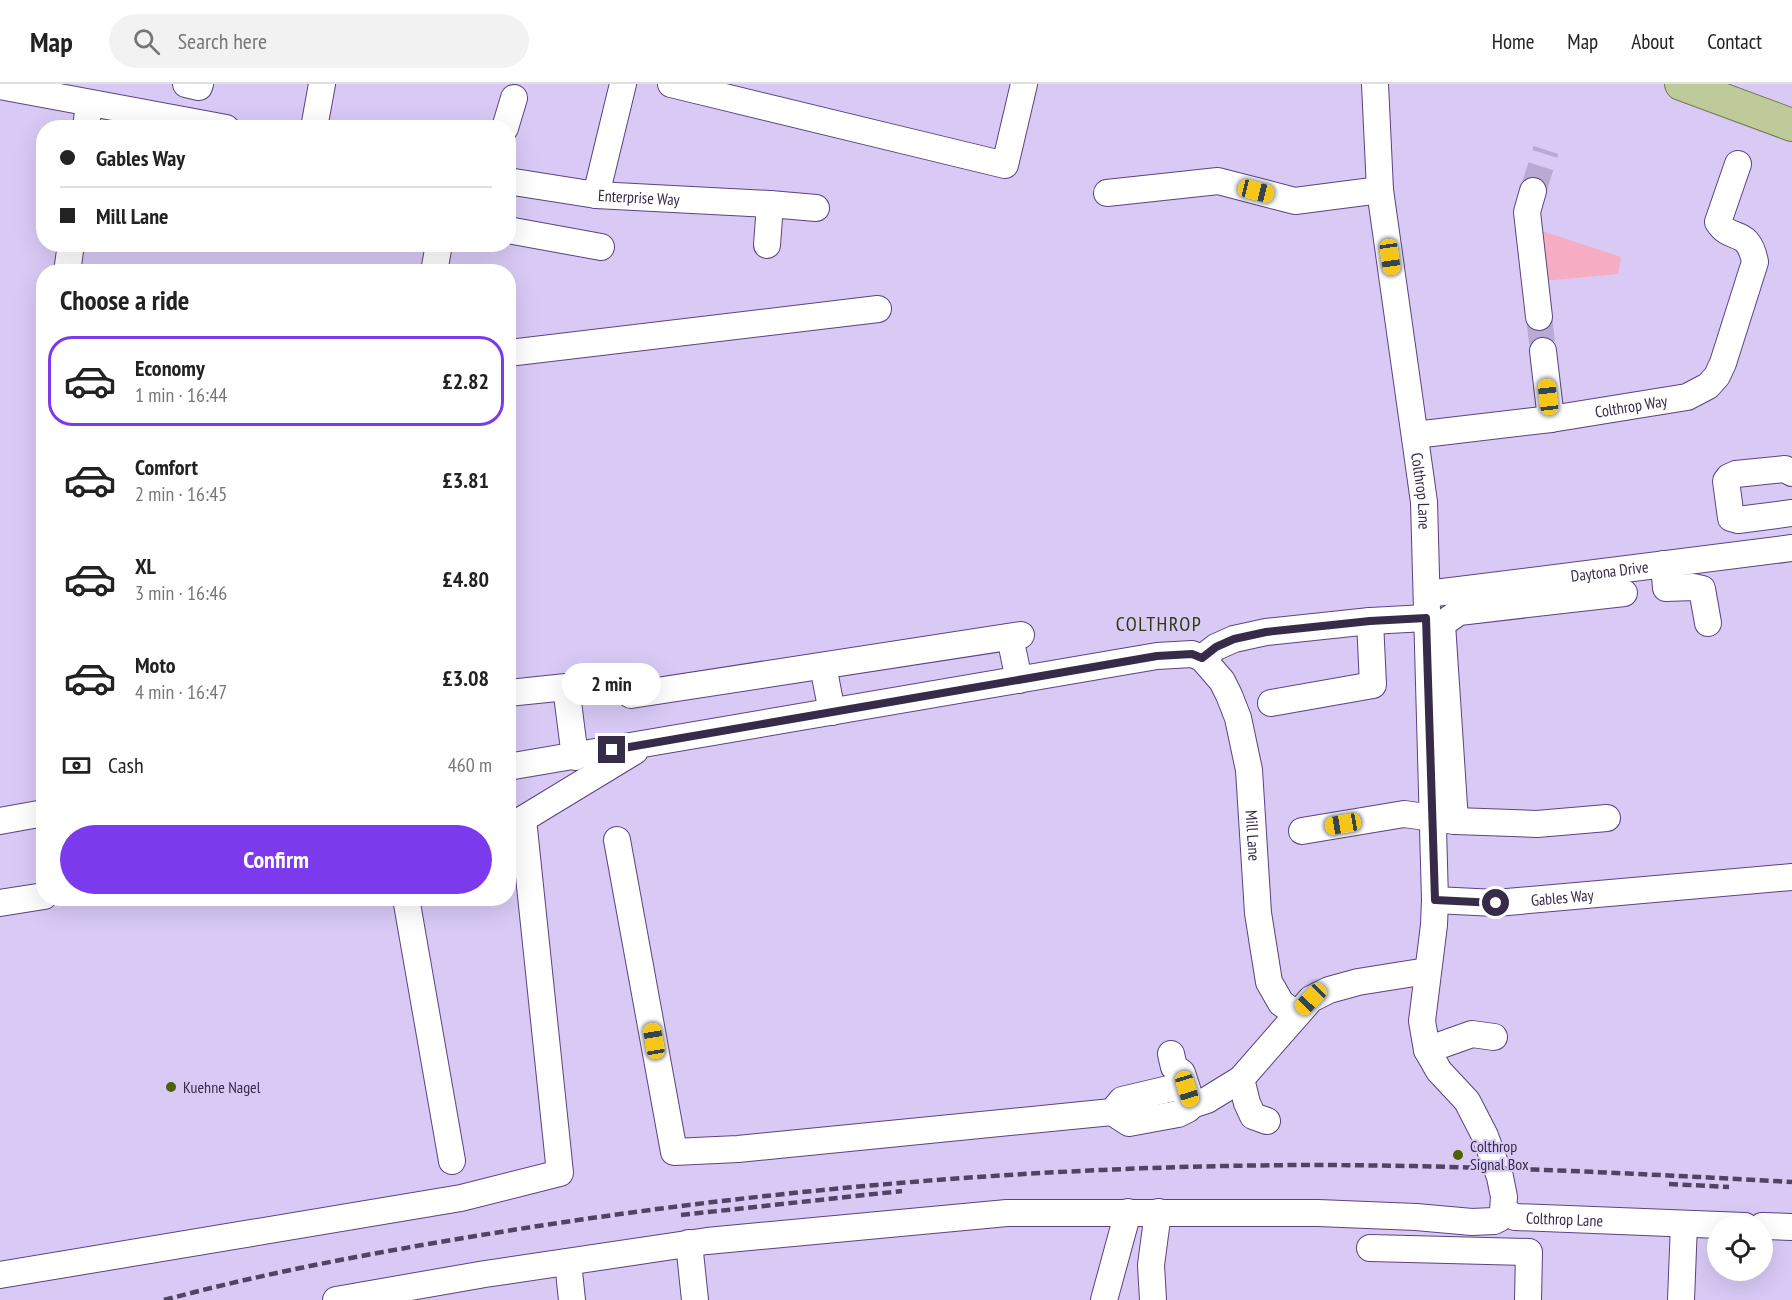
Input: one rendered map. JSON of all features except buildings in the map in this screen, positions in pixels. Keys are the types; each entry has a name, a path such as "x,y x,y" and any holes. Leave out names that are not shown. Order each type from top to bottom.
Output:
{"main road":[{"path":"1681,84 1792,125"}],"street":[{"path":"186,84 199,87 200,84"},
{"path":"315,120 322,84"},
{"path":"596,195 623,84"},
{"path":"671,84 1005,165 1024,84"},
{"name":"Colthrop Lane","path":"1375,84 1380,190 1425,513 1427,606 1444,820 1435,900"},
{"path":"0,86 88,115 141,120"},
{"path":"507,120 514,98"},
{"name":"Colthrop Way","path":"1415,435 1551,419 1687,397 1708,386 1717,376 1723,363 1755,262 1752,248 1746,240 1721,228 1718,222 1738,164"},
{"name":"Enterprise Way","path":"516,182 596,195 816,208"},
{"path":"1107,194 1218,182 1295,201 1380,190"},
{"path":"1533,191 1527,212 1539,317"},
{"path":"767,245 770,204"},
{"path":"516,231 601,247"},
{"path":"516,352 878,309"},
{"path":"1543,351 1551,419"},
{"path":"1792,473 1785,469 1736,474 1729,477 1726,482 1731,518 1738,520 1792,513"},
{"name":"Daytona Drive","path":"1427,606 1664,564 1792,548"},
{"path":"1664,564 1666,588 1697,587 1702,590 1708,623"},
{"path":"1444,820 1442,624 1459,612 1624,593"},
{"path":"516,766 1157,656 1192,654 1202,658 1216,647 1234,639 1266,632 1370,621 1427,606"},
{"path":"1271,703 1373,685 1370,621"},
{"path":"631,695 1015,636 1020,680"},
{"name":"Mill Lane","path":"1202,658 1222,681 1238,718 1249,770 1256,895 1269,982 1281,1002 1296,1014"},
{"path":"823,666 832,712"},
{"path":"516,692 566,687 575,757"},
{"path":"0,1275 461,1198 560,1173 516,820 649,743"},
{"path":"0,821 36,814"},
{"path":"1302,831 1404,814 1444,820 1537,824 1607,818"},
{"path":"617,840 674,1152 738,1149 1112,1112 1122,1100 1177,1087 1182,1090 1192,1105"},
{"name":"Gables Way","path":"1435,900 1496,903 1792,877"},
{"path":"0,903 36,897"},
{"path":"1192,1105 1207,1100 1240,1078 1263,1056 1296,1014 1311,999 1329,990 1358,982 1427,971 1434,925 1435,900"},
{"path":"407,906 452,1161"},
{"name":"Colthrop Lane","path":"1427,971 1422,1021 1427,1050 1439,1071 1457,1089 1477,1116 1503,1187 1503,1211 1515,1217 1707,1225"},
{"path":"1427,1050 1472,1034 1494,1037"},
{"path":"1179,1060 1192,1105"},
{"path":"1240,1078 1246,1103 1253,1116 1267,1121"},
{"path":"336,1300 453,1290 485,1274 689,1243 1007,1213 1362,1214 1485,1222 1500,1218 1503,1211"},
{"path":"1104,1300 1128,1212"},
{"path":"1153,1300 1150,1265 1158,1212"},
{"path":"1362,1214 1370,1254 1529,1252 1528,1300"},
{"path":"1681,1300 1684,1224"},
{"path":"1773,1226 1792,1227"},
{"path":"689,1243 695,1300"},
{"path":"568,1262 572,1300"}],"shaded area":[{"path":"1539,230 1621,257 1618,274 1543,281"}],"tunnel":[{"path":"1533,191 1546,150"},
{"path":"1539,317 1543,351"}],"railway":[{"path":"164,1300 252,1278 340,1260 519,1229 715,1202 911,1182 1109,1170 1306,1165 1549,1170 1792,1182"},
{"path":"1669,1184 1729,1187"},
{"path":"681,1215 902,1191"}],"place":[{"name":"Kuehne Nagel","path":"171,1087"},
{"name":"Colthrop Signal Box","path":"1458,1155"}],"district":[{"name":"COLTHROP","path":"1159,624"}],"route":[{"path":"612,750 1157,656 1192,654 1202,658 1216,647 1234,639 1266,632 1370,621 1426,618 1435,900 1496,903"}]}
